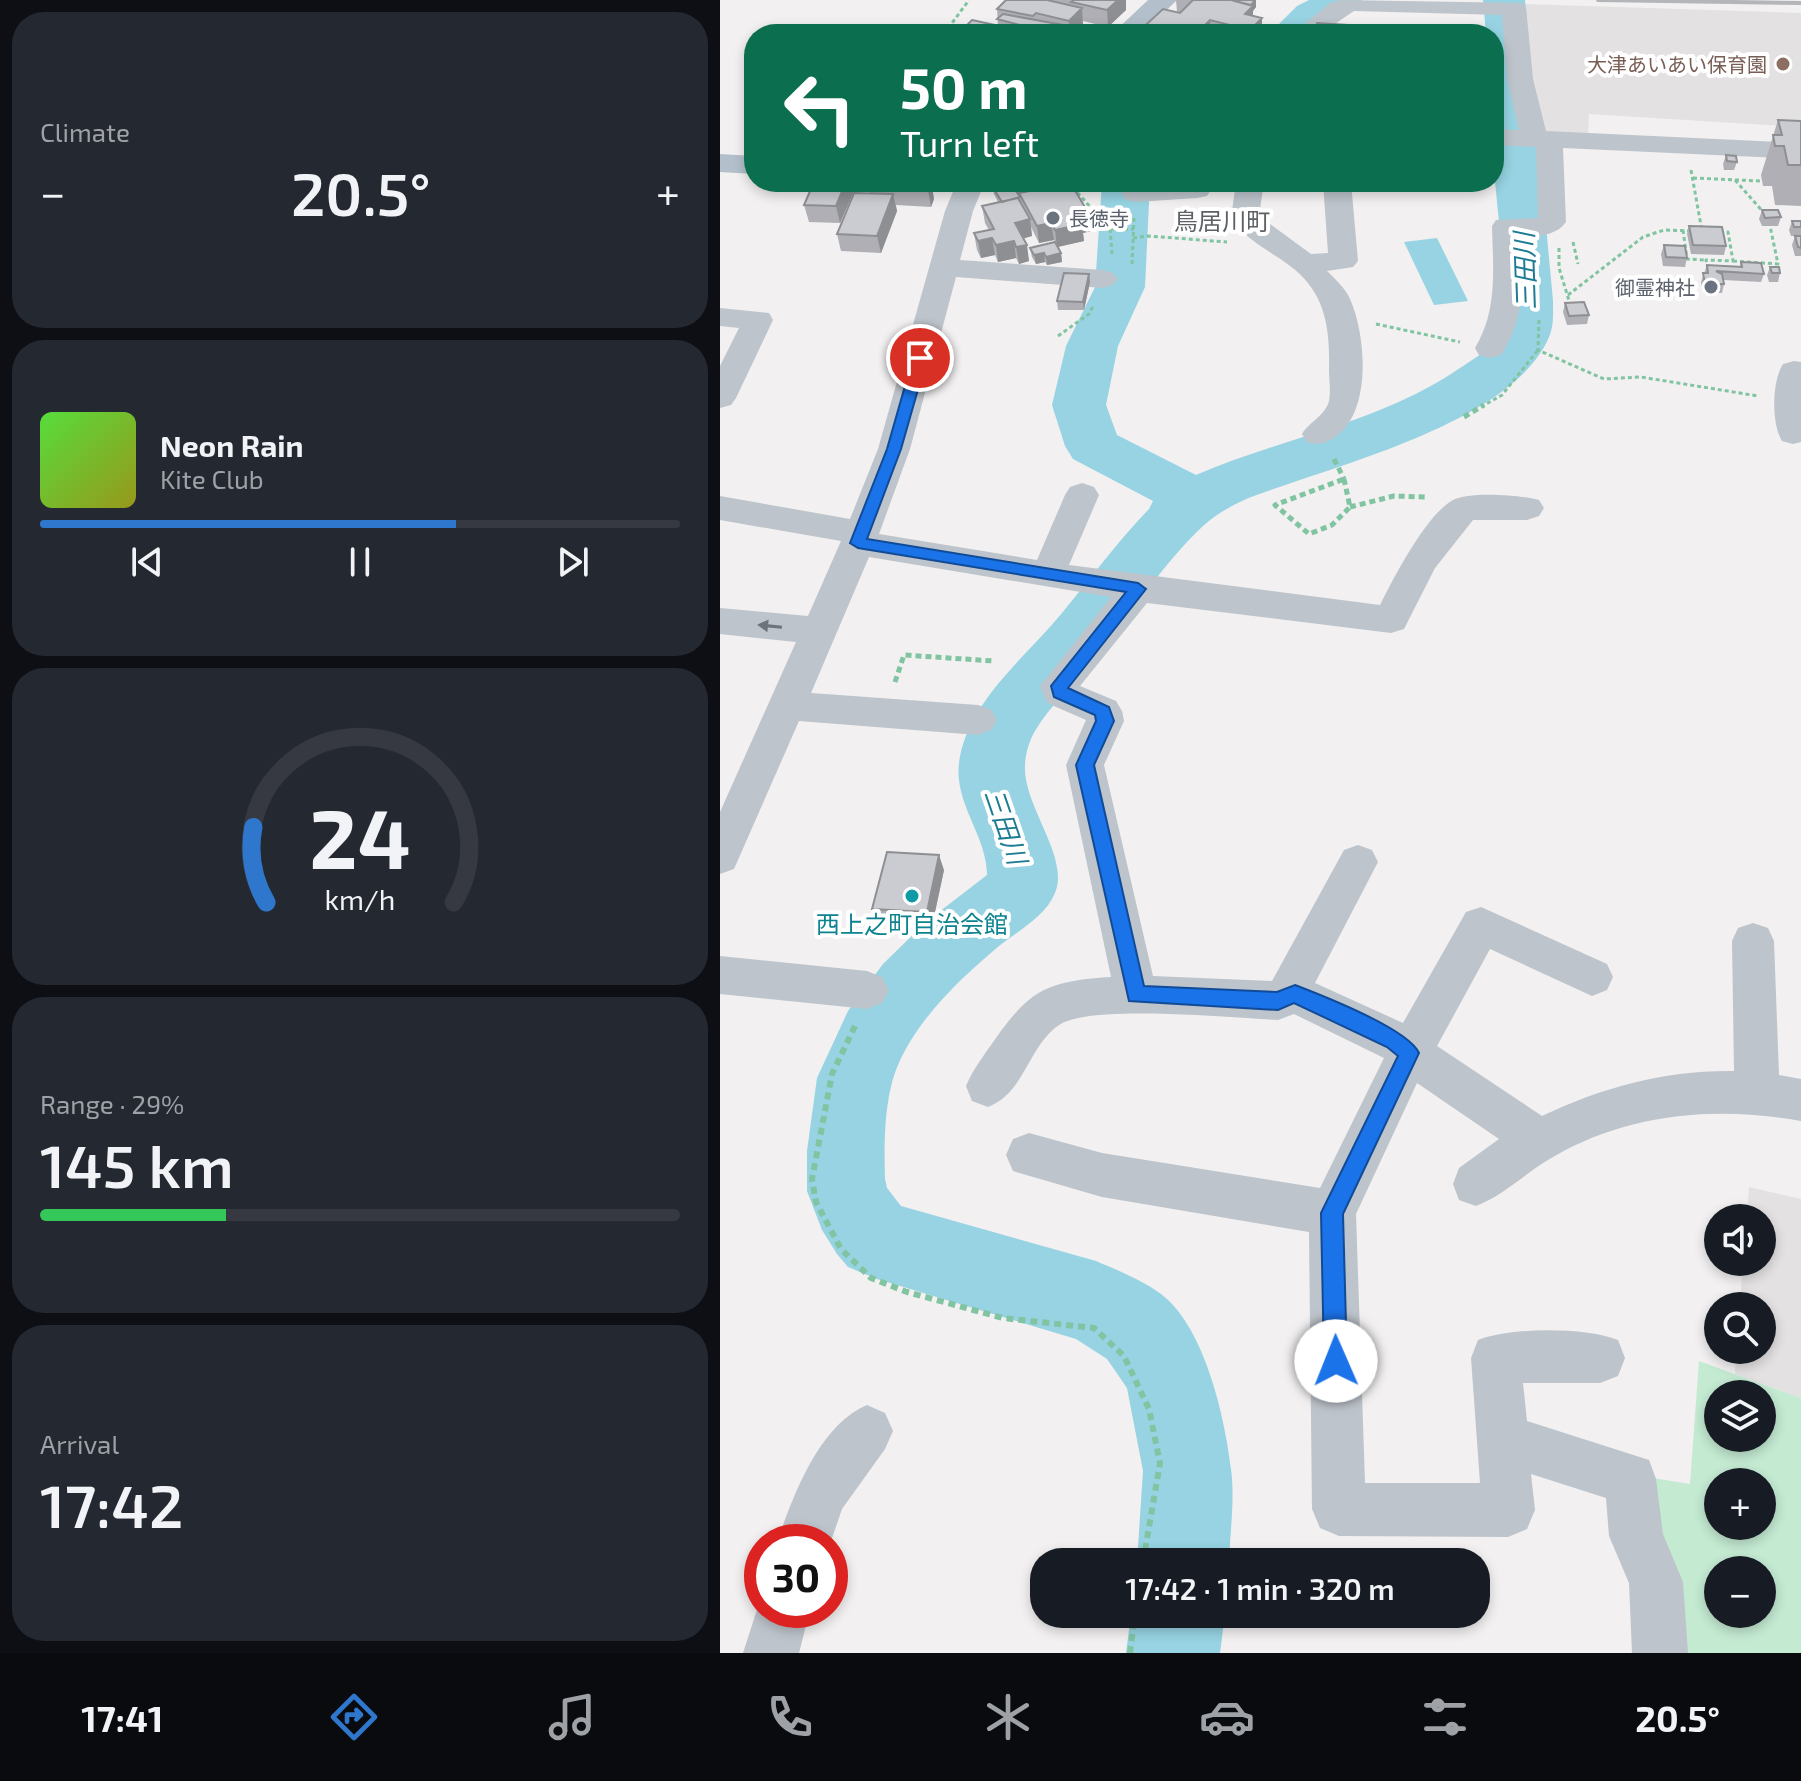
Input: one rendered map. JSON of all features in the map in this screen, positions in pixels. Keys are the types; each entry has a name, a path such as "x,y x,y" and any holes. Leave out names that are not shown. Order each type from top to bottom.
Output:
{"main road":[{"path":"1137,24 1164,0"},
{"path":"720,163 744,164"}],"street":[{"path":"1317,24 1339,8 1352,4 1514,8 1520,79 1538,139 1552,222 1506,226 1508,295 1501,333 1490,348"},
{"path":"1504,137 1801,151"},
{"path":"720,857 733,797 786,706 860,538 894,449 967,192"},
{"path":"1249,192 1245,218 1278,246 1305,263 1335,298 1344,328 1347,375 1345,400 1326,447"},
{"path":"1305,263 1343,261 1338,192"},
{"path":"946,268 1103,279"},
{"path":"720,317 758,320 720,398"},
{"path":"1793,433 1796,386"},
{"path":"1048,574 1082,495"},
{"path":"720,508 1048,574 1391,620 1415,568 1465,508 1527,508"},
{"path":"1124,586 1059,686 1060,693 1103,711 1105,721 1085,765 1136,995"},
{"path":"720,621 819,631"},
{"path":"786,706 978,720"},
{"path":"1295,994 1293,980 1358,862"},
{"path":"1592,977 1481,925 1409,1053 1332,1213 1339,1509 1508,1510 1496,1358 1600,1358"},
{"path":"1753,941 1757,1091"},
{"path":"720,975 867,990"},
{"path":"988,1086 1044,1011 1081,999 1136,995 1278,1001 1295,994 1394,1040 1540,1140"},
{"path":"1476,1184 1540,1140 1608,1112 1685,1091 1757,1091 1801,1100"},
{"path":"1029,1155 1102,1175 1332,1213"},
{"path":"810,1524 820,1494 867,1431"},
{"path":"1502,1439 1630,1479 1636,1536 1656,1582 1660,1653"},
{"path":"771,1653 778,1628"}],"path":[{"path":"951,24 969,0"},
{"path":"1690,162 1702,231"},
{"path":"1693,178 1760,181"},
{"path":"1734,180 1758,204 1767,219"},
{"path":"1132,265 1136,192"},
{"path":"1683,230 1687,259 1778,264 1770,226"},
{"path":"1112,229 1132,229"},
{"path":"1571,307 1568,295 1577,285 1606,268 1643,237 1664,230 1728,232 1733,261"},
{"path":"1133,238 1148,236 1278,246"},
{"path":"1572,238 1578,264"},
{"path":"1706,260 1708,269"},
{"path":"1464,417 1502,395 1538,350 1541,308"},
{"path":"1344,328 1379,324 1490,348"},
{"path":"1538,350 1604,379 1641,377 1796,386"},
{"path":"1326,447 1344,479 1350,507"},
{"path":"1344,479 1275,505 1309,534 1332,525 1350,507 1394,496 1432,497 1457,515"},
{"path":"884,713 904,655 994,661"},
{"path":"867,990 871,999 832,1074 812,1179 816,1202 841,1249 871,1278 907,1292 1003,1318 1094,1328 1124,1356 1149,1409 1160,1463 1145,1548"},
{"path":"1130,1653 1133,1628"}],"shaded area":[{"path":"1523,4 1801,13 1801,127 1589,114 1588,136 1536,134"},
{"path":"1749,1187 1801,1199 1801,1398 1776,1389 1776,1380 1752,1380 1735,1374 1735,1364 1776,1364 1776,1292 1741,1292 1742,1276 1776,1276 1776,1204 1748,1204"}],"green space":[{"path":"1699,1361 1751,1380 1704,1380 1704,1452 1776,1452 1776,1389 1801,1398 1801,1653 1667,1653 1640,1476 1690,1484"}],"water":[{"path":"1437,238 1468,301 1434,305 1404,242"}],"building":[{"path":"1006,0 1047,0 1082,8 1069,21 1036,13 1033,16 997,9"},
{"path":"1118,0 1107,10 1071,2"},
{"path":"1193,0 1231,0 1253,6 1245,14 1262,18 1256,24 1226,24 1210,20 1206,24 1147,24 1163,9 1180,13"},
{"path":"1231,0 1255,0 1251,5"},
{"path":"1003,14 1058,24 1016,24 997,19"},
{"path":"972,20 991,24 968,24"},
{"path":"1778,120 1801,121 1801,165 1788,165 1784,146 1775,146 1773,135 1782,135"},
{"path":"1726,155 1736,156 1737,162 1727,161"},
{"path":"810,192 842,192 836,206 804,205"},
{"path":"996,192 1017,192 1020,197 1002,202"},
{"path":"1076,192 1089,214 1078,217 1082,224 1055,230 1051,223 1037,226 1019,193"},
{"path":"854,193 893,194 877,236 837,234"},
{"path":"1018,198 1030,219 1015,223 1027,245 1016,247 1014,241 996,245 992,238 978,241 974,233 994,229 982,206"},
{"path":"1762,210 1778,210 1781,217 1765,218"},
{"path":"1792,221 1801,221 1801,227 1794,227"},
{"path":"1689,226 1722,227 1726,246 1693,245"},
{"path":"1795,236 1801,236 1801,248 1798,247"},
{"path":"1055,242 1061,253 1046,257 1044,253 1034,255 1030,248"},
{"path":"1664,245 1685,246 1687,258 1666,257"},
{"path":"1741,262 1761,263 1764,274 1716,271 1722,274 1724,284 1705,284 1703,273 1708,273 1707,265 1742,267"},
{"path":"1770,267 1779,267 1780,273 1772,273"},
{"path":"1064,273 1089,274 1083,302 1057,301"},
{"path":"1584,302 1589,315 1569,316 1565,303"},
{"name":"西上之町自治会館","path":"887,852 939,855 927,912 872,909"}],"waterway":[{"path":"1302,24 1341,0"},
{"name":"三田川","path":"1173,520 1203,496 1234,482 1341,446 1419,415 1491,372 1520,343 1526,327 1528,301 1504,0"},
{"path":"1125,192 1120,287 1092,346 1079,405 1093,446 1178,490 1183,497 1173,520"},
{"name":"三田川","path":"1173,520 1021,701 1004,726 992,762 992,781 1022,868 1022,889 975,924 930,964 890,1010 874,1035 853,1087 845,1179 857,1214 877,1239 1096,1303 1137,1329 1167,1372 1187,1471 1184,1548"},
{"name":"三田川","path":"1173,1653 1176,1628"}],"railway":[{"path":"1598,0 1801,3"}],"place":[{"name":"大津あいあい保育園","path":"1783,64"},
{"name":"長徳寺","path":"1053,218"},
{"name":"御霊神社","path":"1711,287"},
{"name":"西上之町自治会館","path":"912,896"}],"district":[{"name":"鳥居川町","path":"1222,220"}],"route":[{"path":"920,358 894,449 858,543 1138,589 1059,686 1060,693 1103,711 1105,721 1085,765 1136,995 1278,1001 1295,994 1394,1040 1409,1053 1332,1213 1336,1361"}]}
